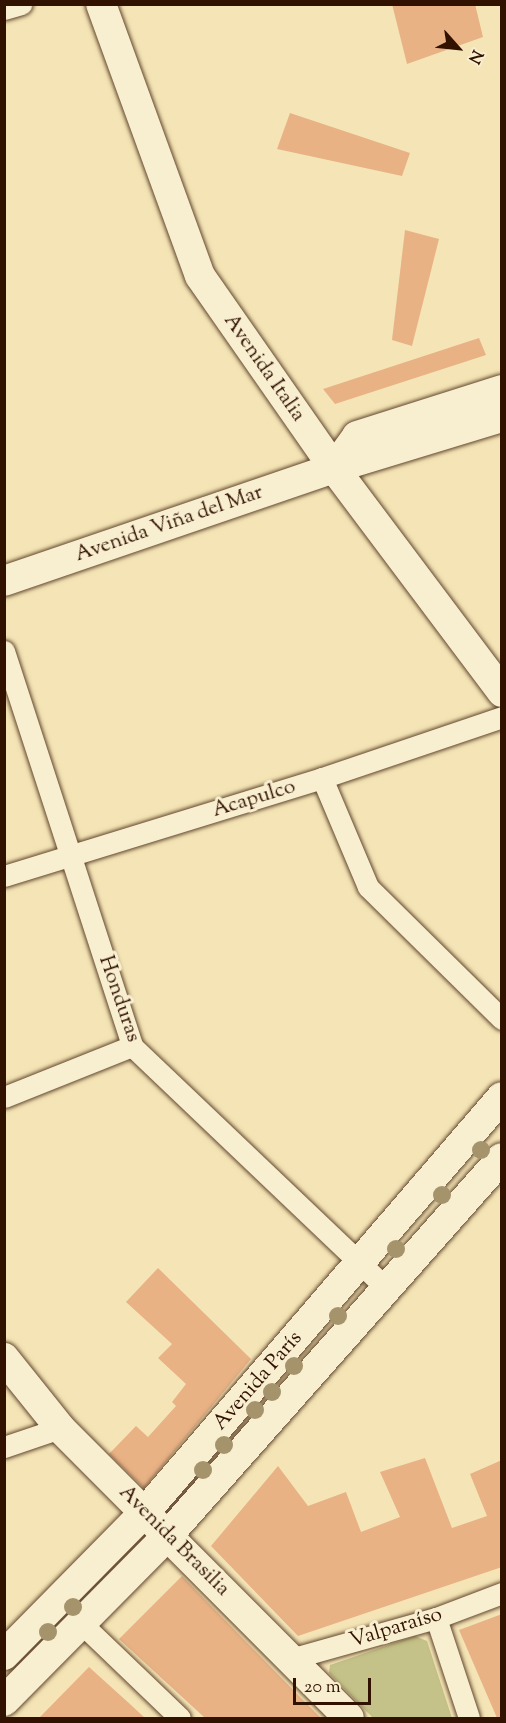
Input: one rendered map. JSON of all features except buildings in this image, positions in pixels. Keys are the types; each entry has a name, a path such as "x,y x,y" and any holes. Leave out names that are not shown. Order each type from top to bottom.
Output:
{"street":[{"path":"4,9 21,4"},
{"name":"Avenida Italia","path":"101,4 200,276 334,468 501,692"},
{"path":"334,468 357,436 501,390"},
{"name":"Avenida Viña del Mar","path":"4,581 334,468 501,417"},
{"name":"Honduras","path":"4,651 132,1046 388,1290"},
{"name":"Acapulco","path":"4,876 322,778 501,717"},
{"path":"322,778 368,887 501,1018"},
{"path":"4,1097 132,1046"},
{"name":"Avenida París","path":"4,1655 145,1512 501,1097"},
{"name":"Avenida París","path":"4,1701 169,1534 388,1290 501,1158"},
{"name":"Avenida Brasilia","path":"4,1358 60,1428 169,1534 349,1719"},
{"path":"4,1447 60,1428"},
{"name":"Valparaíso","path":"290,1659 436,1618 501,1593"},
{"path":"436,1618 469,1719"},
{"path":"81,1623 180,1719"}],"shaded area":[{"path":"415,1636 427,1641 452,1718 373,1718 329,1673 330,1665"}]}
